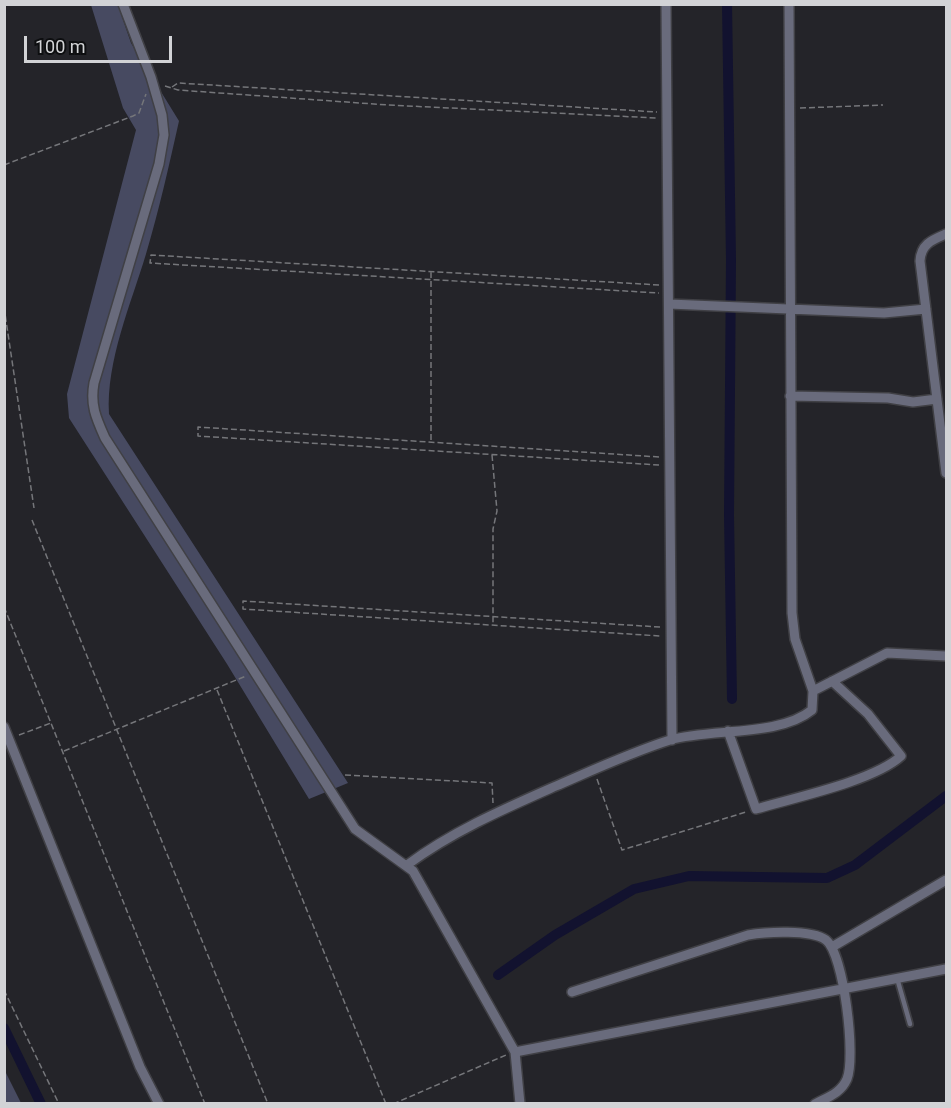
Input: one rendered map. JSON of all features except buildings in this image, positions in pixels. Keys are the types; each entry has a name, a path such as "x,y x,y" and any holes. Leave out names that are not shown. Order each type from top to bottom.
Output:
{"street":[{"path":"123,4 151,77 162,115 164,135 159,164 91,399 94,414 105,438 356,829 407,865 515,1052 520,1104"},
{"path":"666,4 672,740"},
{"path":"407,865 437,843 493,814 594,769 672,740 768,726 806,715 812,710 813,690 795,639 792,613 789,4"},
{"path":"946,234 925,245 921,251 946,473"},
{"path":"669,304 884,313 926,309"},
{"path":"790,396 888,398 913,402 937,399"},
{"path":"813,690 887,654 946,656"},
{"path":"728,731 756,809 853,779 893,763 900,756 868,714 832,681"},
{"path":"4,727 140,1066 159,1104"},
{"path":"832,947 946,880"},
{"path":"572,992 748,935 767,931 816,936 825,940 832,947 844,988 850,1059 848,1076 836,1093 815,1104"},
{"path":"515,1052 946,969"}],"lane":[{"path":"897,978 910,1024"}],"path":[{"path":"4,165 139,113 151,77 162,85 178,90 388,105 667,116"},
{"path":"171,87 178,83 667,116"},
{"path":"789,108 884,105"},
{"path":"151,255 670,289 431,280 150,263 151,255"},
{"path":"431,272 431,443"},
{"path":"4,307 34,508"},
{"path":"198,427 431,443 669,461 491,454 198,436 198,427"},
{"path":"491,454 497,511 493,529 493,626"},
{"path":"32,520 268,1104"},
{"path":"243,601 494,617 670,632 493,626 243,609 243,601"},
{"path":"4,607 205,1104"},
{"path":"64,752 217,690 254,671"},
{"path":"217,690 386,1104"},
{"path":"8,738 52,723"},
{"path":"594,769 622,850 756,809"},
{"path":"345,775 492,783 493,814"},
{"path":"4,990 59,1104"},
{"path":"393,1104 490,1060 515,1052"}],"shaded area":[{"path":"91,5 118,5 131,43 179,121 151,237 115,353 109,394 109,414 348,783 309,799 227,664 69,418 67,394 136,130 123,108"},
{"path":"5,1071 21,1103 5,1103"}],"waterway":[{"path":"727,4 731,260 729,515 732,699"},
{"path":"498,975 555,935 634,889 689,876 827,878 855,865 946,796"},
{"path":"4,1028 41,1104"}]}
